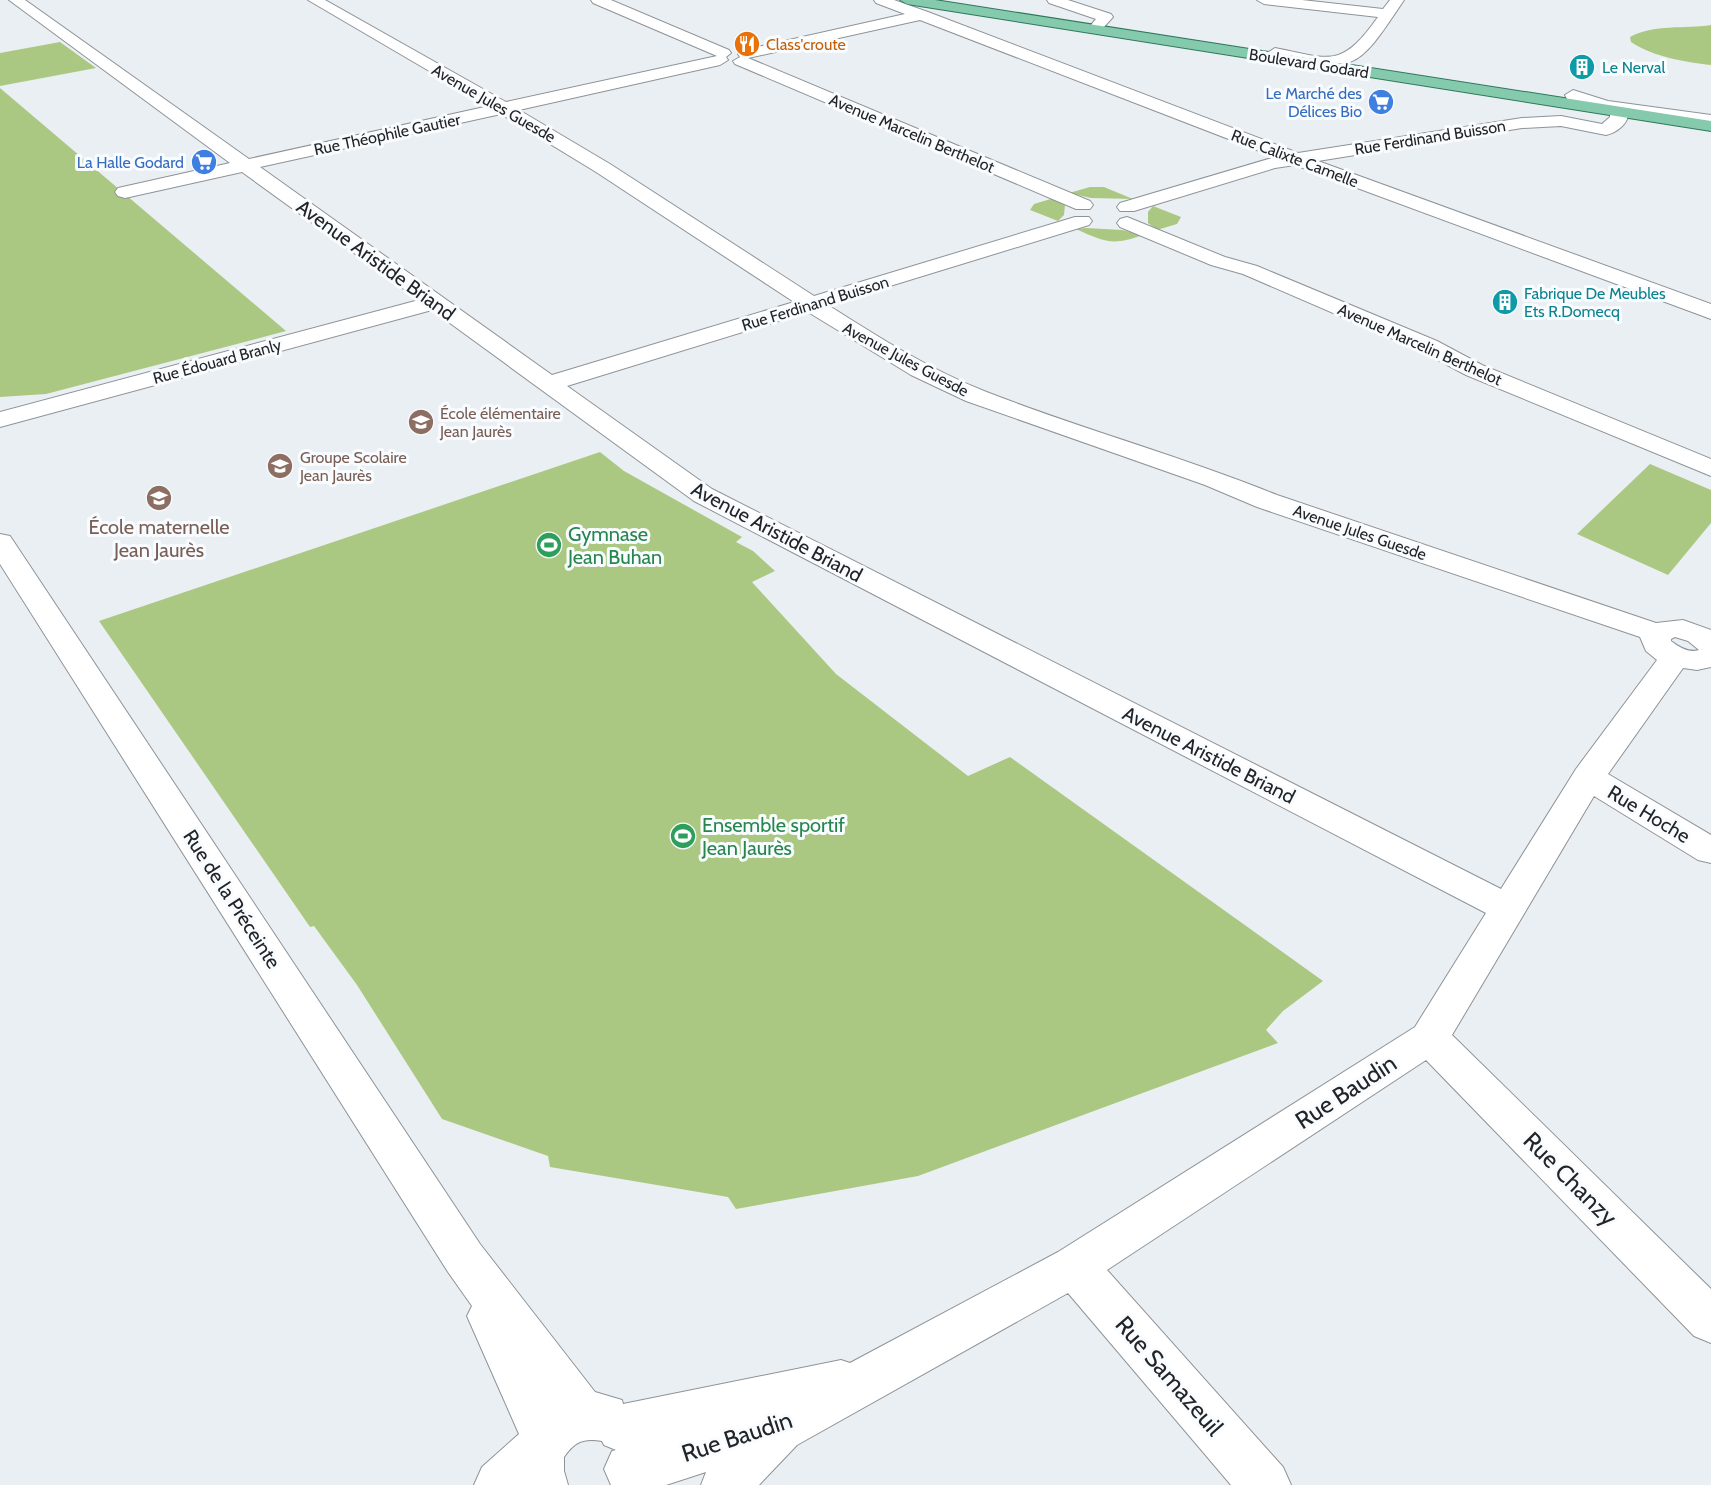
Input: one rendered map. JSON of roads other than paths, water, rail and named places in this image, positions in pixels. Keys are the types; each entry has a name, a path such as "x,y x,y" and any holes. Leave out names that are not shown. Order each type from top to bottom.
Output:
{"main road":[{"name":"Boulevard Godard","path":"907,0 1364,71 1711,118"},
{"name":"Boulevard Godard","path":"940,0 1346,59 1682,121"}],"street":[{"name":"Avenue Jules Guesde","path":"315,0 504,108 603,168 864,339 919,370 975,396 1214,479 1267,501 1694,640"},
{"path":"598,0 638,15 722,57 743,58 956,8"},
{"name":"Rue Calixte Camelle","path":"881,0 1296,158 1711,312"},
{"path":"1054,0 1106,17 1098,24"},
{"path":"1264,0 1344,4 1386,14"},
{"path":"1124,34 1327,61 1346,59 1361,48 1397,0"},
{"name":"Avenue Aristide Briand","path":"13,8 33,12 703,495 1508,908"},
{"name":"Rue Théophile Gautier","path":"125,192 722,57"},
{"name":"Avenue Marcelin Berthelot","path":"743,58 1105,214 1218,261 1250,270 1350,312 1429,346 1474,370 1711,468"},
{"path":"1346,59 1352,67 1364,71"},
{"path":"1561,121 1573,100"},
{"path":"1614,109 1711,118"},
{"name":"Rue Ferdinand Buisson","path":"548,384 1272,163 1490,127 1561,121 1606,130 1619,119 1614,109"},
{"path":"1682,121 1711,125"},
{"name":"Rue Édouard Branly","path":"0,420 434,303"},
{"name":"Rue de la Préceinte","path":"0,542 464,1258 590,1457"},
{"name":"Rue Baudin","path":"590,1457 781,1427 1074,1266 1429,1038 1588,777 1694,640"},
{"name":"Rue Hoche","path":"1588,777 1711,851"},
{"name":"Rue Chanzy","path":"1429,1038 1711,1321"},
{"name":"Rue Samazeuil","path":"1074,1266 1265,1485"},
{"name":"Rue Baudin","path":"590,1457 872,1377"},
{"path":"727,1485 735,1473 781,1427"},
{"path":"500,1485 590,1457"}],"place":[{"name":"Class'croute","path":"747,44"},
{"name":"Le Nerval","path":"1582,67"},
{"name":"Le Marché des Délices Bio","path":"1381,102"},
{"name":"La Halle Godard","path":"204,162"},
{"name":"Fabrique De Meubles Ets R.Domecq","path":"1505,302"},
{"name":"École élémentaire Jean Jaurès","path":"421,422"},
{"name":"Groupe Scolaire Jean Jaurès","path":"280,466"},
{"name":"École maternelle Jean Jaurès","path":"159,498"},
{"name":"Gymnase Jean Buhan","path":"549,545"},
{"name":"Ensemble sportif Jean Jaurès","path":"683,836"}]}
